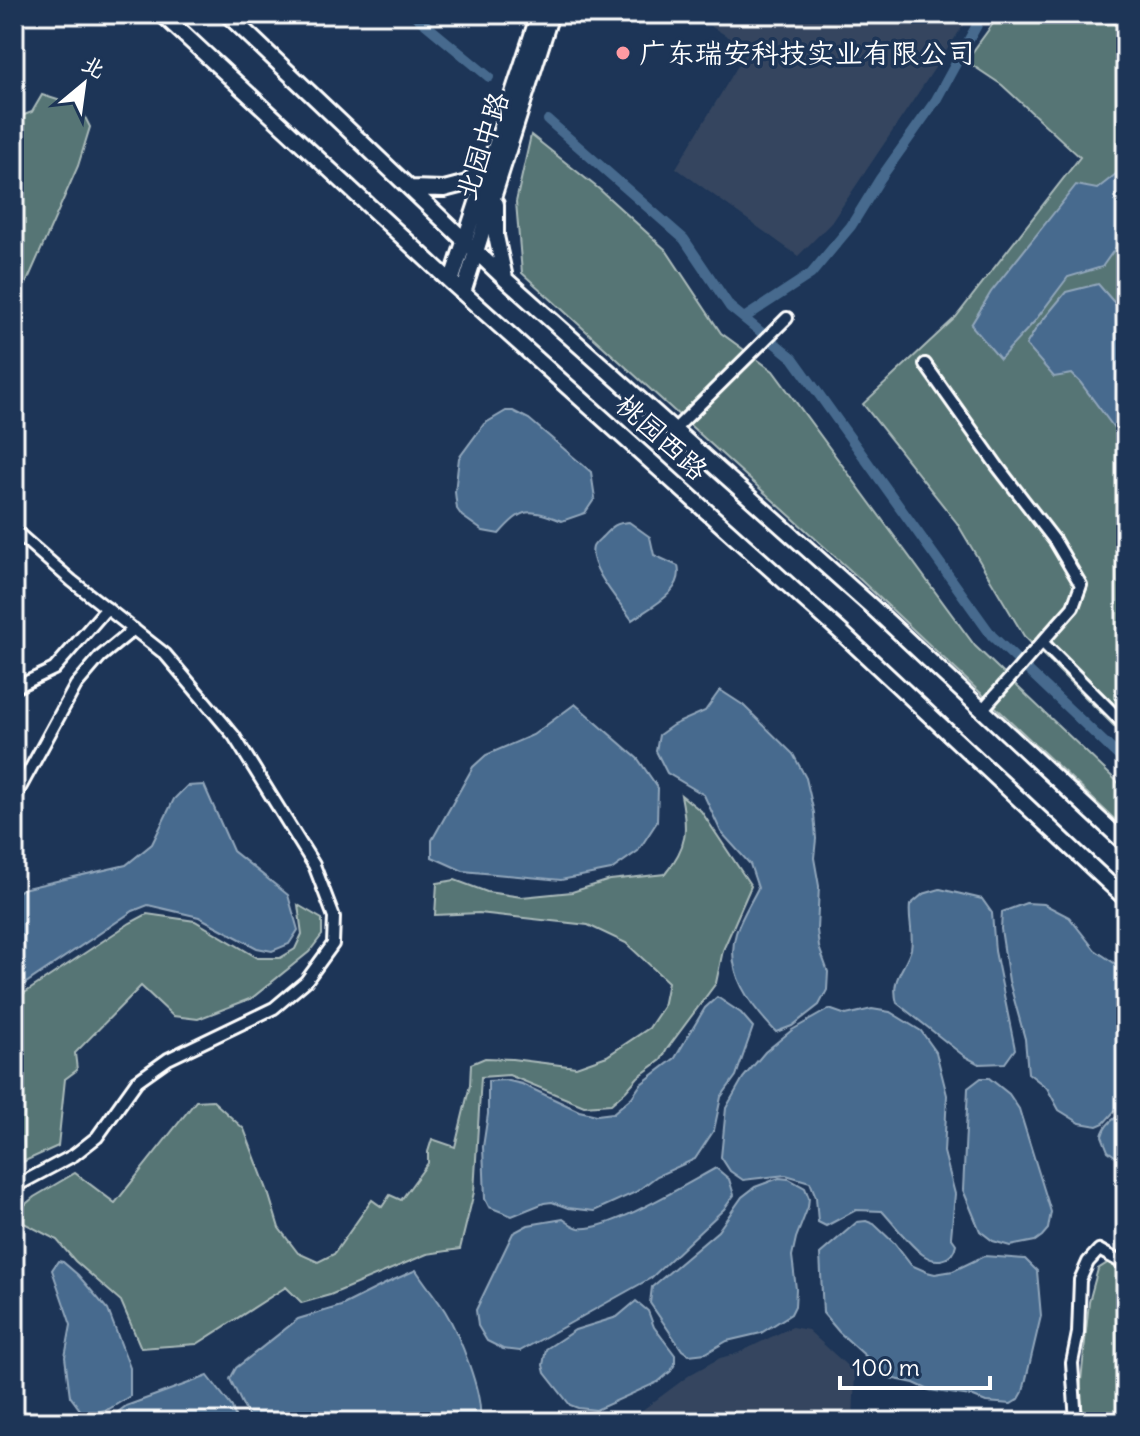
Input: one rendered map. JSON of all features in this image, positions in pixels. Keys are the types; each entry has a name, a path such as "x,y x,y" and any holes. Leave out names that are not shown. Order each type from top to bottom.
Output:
{"main road":[{"name":"桃园西路","path":"162,14 463,293 831,624 1126,899"},
{"name":"桃园西路","path":"227,14 505,279 870,605 1126,844"},
{"name":"北园中路","path":"451,282 539,14"},
{"name":"北园中路","path":"463,293 551,14"},
{"path":"410,188 444,189 467,183 490,163"},
{"path":"496,187 496,236 505,279"}],"street":[{"path":"674,430 787,318"},
{"path":"925,364 1055,541 1081,585 1073,607 982,710"},
{"path":"14,530 72,581 165,654 234,736 314,865 334,917 333,944 306,981 274,1008 168,1059 137,1081 97,1137 74,1155 14,1187"},
{"path":"14,688 54,669 107,608"},
{"path":"14,799 76,685 100,657 134,629"},
{"path":"1043,643 1126,726"},
{"path":"1076,1422 1072,1363 1078,1333 1080,1280 1088,1262 1099,1250 1126,1265"}],"shaded area":[{"path":"691,14 971,14 831,223 798,256 676,168 748,49"},
{"path":"1126,166 1126,233 1102,267 1068,277 1034,322 1000,359 971,325 991,292 1076,185 1097,189"},
{"path":"1098,284 1126,316 1126,444 1072,374 1054,377 1026,345 1066,292"},
{"path":"506,411 529,419 591,472 595,498 585,513 562,521 527,512 514,519 499,534 483,531 462,516 457,509 455,492 459,458 484,424"},
{"path":"629,522 650,537 654,555 678,566 679,575 676,584 664,598 632,620 600,574 593,555 594,546 611,528"},
{"path":"720,690 743,705 793,754 806,778 814,813 814,858 819,886 817,930 828,972 827,990 819,1005 792,1026 776,1032 749,1000 734,961 736,933 758,888 750,864 721,832 704,795 667,773 656,751 659,735 705,711"},
{"path":"575,704 638,759 658,788 657,822 638,851 611,870 561,880 463,871 432,857 432,840 473,767 486,755 533,735"},
{"path":"204,785 233,851 288,895 298,930 289,944 272,951 257,948 199,917 148,905 133,911 14,991 14,894 22,889 126,865 152,844 174,799 187,786"},
{"path":"940,889 982,899 992,913 995,951 1015,1049 1005,1063 979,1064 964,1056 897,1003 895,987 912,944 910,905 923,894"},
{"path":"1026,903 1044,904 1069,917 1095,950 1126,971 1126,1048 1118,1061 1118,1079 1123,1095 1121,1104 1104,1123 1097,1126 1080,1123 1059,1110 1047,1088 1028,1073 1025,1039 1009,981 1001,929 1002,912"},
{"path":"717,997 741,1013 753,1027 736,1076 721,1097 714,1130 695,1159 594,1211 568,1208 552,1202 512,1216 489,1207 485,1199 483,1147 488,1114 488,1081 505,1080 522,1084 579,1111 597,1115 613,1113 632,1097 641,1084 675,1058 705,1008"},
{"path":"829,1009 846,1015 872,1009 890,1012 921,1031 936,1052 947,1095 944,1152 955,1194 951,1237 956,1244 951,1255 943,1260 922,1254 882,1211 856,1210 826,1226 818,1222 816,1197 810,1182 786,1175 743,1180 730,1171 721,1157 726,1108 743,1078 765,1052 792,1030"},
{"path":"981,1078 989,1078 1009,1094 1019,1109 1051,1212 1048,1229 1035,1241 1010,1246 993,1241 980,1231 963,1190 968,1088"},
{"path":"1126,1113 1126,1164 1108,1151 1102,1136 1111,1122"},
{"path":"716,1168 729,1179 734,1195 724,1209 651,1278 520,1351 503,1349 487,1341 478,1326 476,1310 513,1233 528,1225 563,1219 579,1228 609,1222"},
{"path":"779,1178 789,1179 805,1188 809,1198 792,1256 796,1289 791,1314 761,1333 727,1341 706,1353 689,1355 682,1350 650,1303 652,1287 718,1231 742,1197 755,1187"},
{"path":"857,1222 874,1224 894,1243 911,1265 927,1272 953,1271 984,1256 1025,1259 1037,1271 1041,1316 1019,1399 1011,1404 986,1402 890,1378 839,1332 823,1313 820,1254"},
{"path":"58,1261 78,1275 108,1310 130,1368 130,1396 109,1409 84,1415 70,1396 65,1357 71,1325 52,1270"},
{"path":"416,1270 457,1334 475,1382 479,1422 251,1422 230,1379 236,1368 298,1319 341,1306"},
{"path":"636,1301 648,1311 654,1327 675,1355 671,1371 658,1382 596,1410 570,1405 545,1373 546,1349 575,1330 617,1317"},
{"path":"792,1327 808,1330 855,1373 853,1422 622,1422 691,1374"},
{"path":"208,1376 232,1407 237,1422 105,1422 126,1406"}],"green space":[{"path":"1000,14 1106,14 1115,25 1126,24 1126,738 1024,636 957,523 863,404 956,317 1080,157 1002,85 966,61"},
{"path":"42,95 80,107 90,127 78,166 14,311 14,119 32,112"},
{"path":"531,135 599,189 666,250 721,333 773,371 975,646 1126,790 1126,830 850,570 522,273 516,202"},
{"path":"681,795 701,811 751,886 723,950 716,983 661,1060 638,1077 611,1104 584,1106 509,1075 481,1077 474,1192 460,1249 427,1254 330,1295 302,1303 286,1287 197,1344 141,1348 121,1301 75,1261 57,1240 14,1218 14,1214 34,1197 75,1173 115,1203 196,1101 212,1100 244,1129 279,1228 298,1253 318,1262 334,1254 372,1200 382,1207 390,1195 401,1200 428,1163 432,1139 455,1147 470,1085 471,1064 485,1058 576,1067 607,1056 649,1028 663,1007 668,982 626,943 588,925 479,913 435,915 437,883 455,880 487,892 522,897 572,892 610,880 665,874 678,855 684,837"},
{"path":"298,905 322,919 322,935 309,952 252,998 198,1019 173,1016 141,986 75,1053 77,1070 65,1079 58,1146 14,1166 14,1000 147,914 195,921 258,958 280,958 295,949 302,934"},
{"path":"1109,1262 1126,1272 1126,1422 1084,1422 1080,1391 1089,1302 1098,1269"}],"waterway":[{"path":"413,14 489,77"},
{"path":"744,318 811,274 851,226 936,100 977,25"},
{"path":"548,120 684,239 730,307 793,358 992,636 1126,763"}],"place":[{"name":"广东瑞安科技实业有限公司","path":"623,53"}]}
